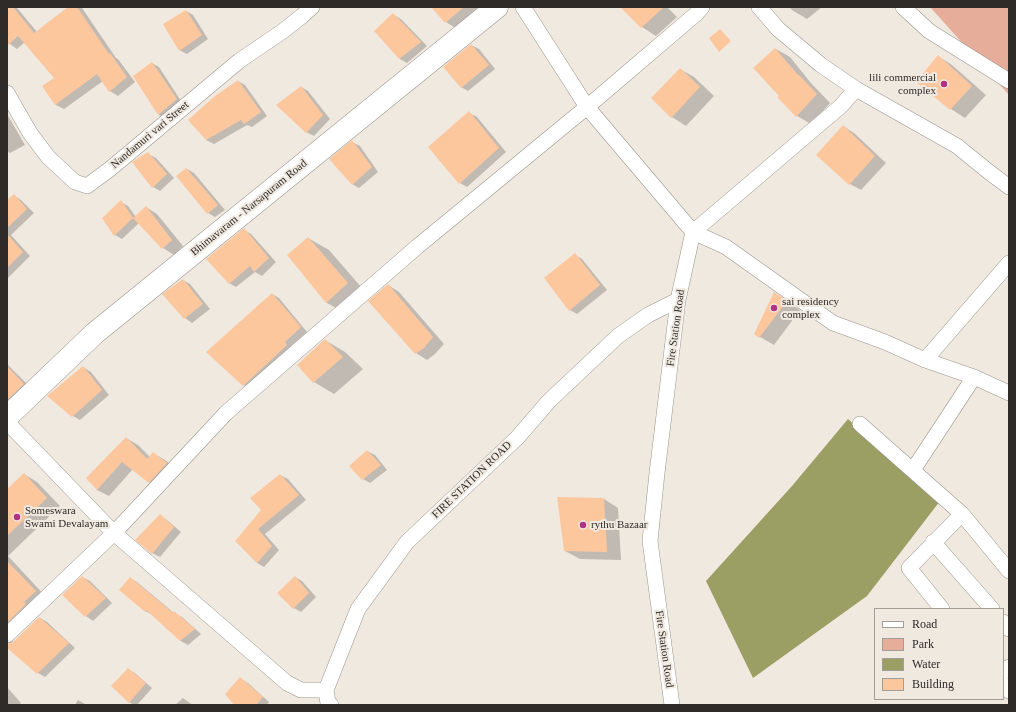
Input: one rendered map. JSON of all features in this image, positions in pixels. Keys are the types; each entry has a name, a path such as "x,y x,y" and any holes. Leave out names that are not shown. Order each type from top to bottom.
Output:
{"main road":[{"name":"Bhimavaram - Narsapuram Road","path":"7,417 95,333 497,7"}],"street":[{"name":"Nandamuri vari Street","path":"7,93 30,133 48,157 75,182 87,186 110,169 239,61 282,31 312,7"},
{"path":"523,7 587,107 693,232 726,247 833,323 885,342 925,360 974,377 1009,393"},
{"path":"7,635 114,533 226,414 418,246 587,107 696,14 702,7"},
{"path":"759,7 778,29 821,65 856,89 957,146 1009,187"},
{"path":"903,7 929,31 1009,81"},
{"path":"693,232 842,106 856,89"},
{"name":"Fire Station Road","path":"672,705 650,541 678,300 693,232"},
{"path":"925,360 1009,263"},
{"name":"FIRE STATION ROAD","path":"326,690 358,609 407,542 517,438 549,401 618,336 648,316 678,300"},
{"path":"913,470 974,377"},
{"path":"7,422 114,533 287,684 301,690 326,690 328,703 331,705"},
{"path":"860,424 962,514 1009,571"},
{"path":"941,608 908,568 962,514"},
{"path":"933,542 991,608"}],"green space":[{"path":"930,7 1009,7 1009,95"}],"water":[{"path":"848,419 940,501 867,596 753,678 706,581 792,486"}],"building":[{"path":"7,7 13,7 34,33 68,7 77,7 109,54 110,53 127,77 109,92 97,74 55,105 42,86 54,78 18,36 7,46"},
{"path":"431,7 464,7 445,23"},
{"path":"620,7 664,7 641,28"},
{"path":"186,10 202,35 179,51 163,24"},
{"path":"393,13 421,42 399,59 374,31"},
{"path":"720,29 731,41 719,52 709,38"},
{"path":"471,44 489,65 461,88 443,67"},
{"path":"775,48 798,75 817,94 796,117 753,68"},
{"name":"lili commercial complex","path":"938,55 972,86 950,110 916,82"},
{"path":"152,62 177,99 158,115 133,76"},
{"path":"680,68 700,87 671,118 651,98"},
{"path":"238,80 261,112 244,124 241,120 206,140 188,120 215,96"},
{"path":"301,86 323,115 306,133 276,105"},
{"path":"469,111 499,148 459,184 428,147"},
{"path":"843,125 875,156 849,185 816,155"},
{"path":"352,140 372,167 352,185 329,159"},
{"path":"148,152 167,174 152,188 132,162"},
{"path":"186,168 218,205 207,214 176,176"},
{"path":"14,194 27,209 7,228 7,200"},
{"path":"121,200 133,218 114,236 102,218"},
{"path":"146,206 172,240 162,249 133,218"},
{"path":"244,228 269,258 254,272 250,266 229,284 206,259"},
{"path":"7,234 23,252 7,268"},
{"path":"308,237 348,283 326,303 287,255"},
{"path":"575,253 600,285 569,311 544,278"},
{"path":"183,279 203,304 184,319 162,294"},
{"path":"388,284 433,337 424,348 415,354 368,301"},
{"name":"sai residency complex","path":"774,292 787,301 759,338 754,334"},
{"path":"272,293 301,327 285,342 287,345 243,386 206,352"},
{"path":"325,339 343,357 313,383 297,365"},
{"path":"7,366 24,384 7,400"},
{"path":"83,366 102,390 72,417 47,396"},
{"path":"126,437 147,459 153,452 167,463 149,483 122,462 97,490 86,478"},
{"path":"367,450 381,465 362,480 349,466"},
{"name":"Someswara Swami Devalayam","path":"24,473 47,498 7,536 7,489"},
{"path":"280,474 299,495 258,529 272,546 257,563 235,541 261,510 250,498"},
{"name":"rythu Bazaar","path":"557,497 604,498 607,552 564,551"},
{"path":"160,514 174,527 152,554 135,540"},
{"path":"7,561 36,591 24,602 26,604 7,623"},
{"path":"82,576 106,598 85,617 62,595"},
{"path":"295,576 309,593 293,609 277,593"},
{"path":"130,577 173,613 174,611 195,629 180,641 146,610 145,612 119,590"},
{"path":"39,617 69,643 37,674 7,648 7,644 13,642"},
{"path":"128,668 146,683 129,703 111,686"},
{"path":"240,677 263,697 256,705 234,705 225,694"}],"place":[{"name":"lili commercial complex","path":"944,84"},
{"name":"sai residency complex","path":"774,308"},
{"name":"Someswara Swami Devalayam","path":"17,517"},
{"name":"rythu Bazaar","path":"583,525"}]}
